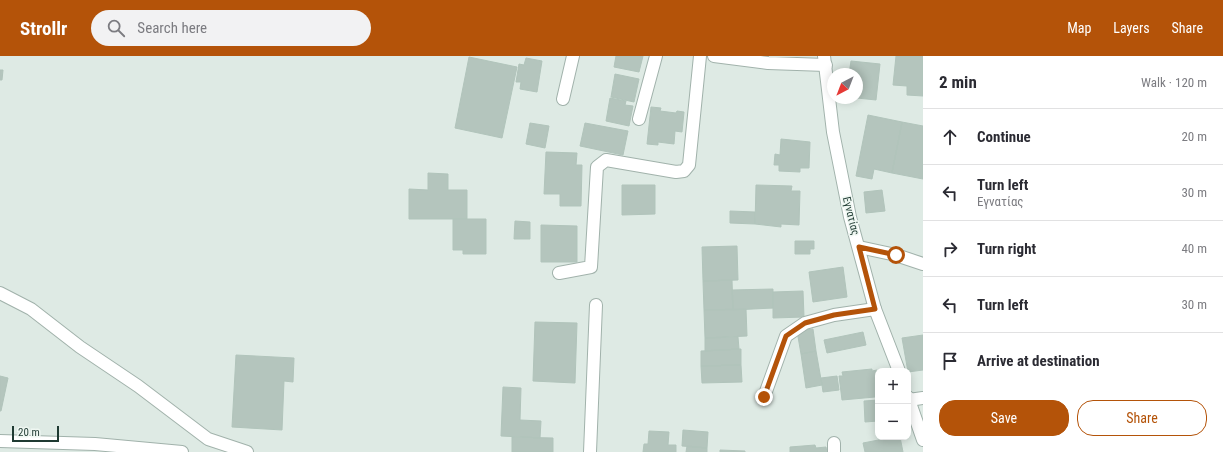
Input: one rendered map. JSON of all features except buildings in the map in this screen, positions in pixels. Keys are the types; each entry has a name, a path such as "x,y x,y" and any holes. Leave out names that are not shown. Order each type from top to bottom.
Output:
{"street":[{"path":"563,99 573,56"},
{"path":"639,119 656,56"},
{"path":"559,273 591,267 598,167 601,163 606,160 676,172 684,171 689,165 700,56"},
{"path":"714,56 768,64 825,60"},
{"name":"Εγνατίας","path":"825,60 833,132 850,217 875,309 898,368"},
{"path":"859,247 896,255 923,264"},
{"path":"0,293 32,308 80,347 138,386 208,438 247,452"},
{"path":"590,452 596,305"},
{"path":"764,397 786,336 805,323 834,315 875,309"},
{"path":"911,398 923,398"},
{"path":"911,404 923,440"},
{"path":"0,441 95,444 182,452"}],"route":[{"path":"764,397 786,336 805,323 834,315 875,309 859,247 896,255"}]}
